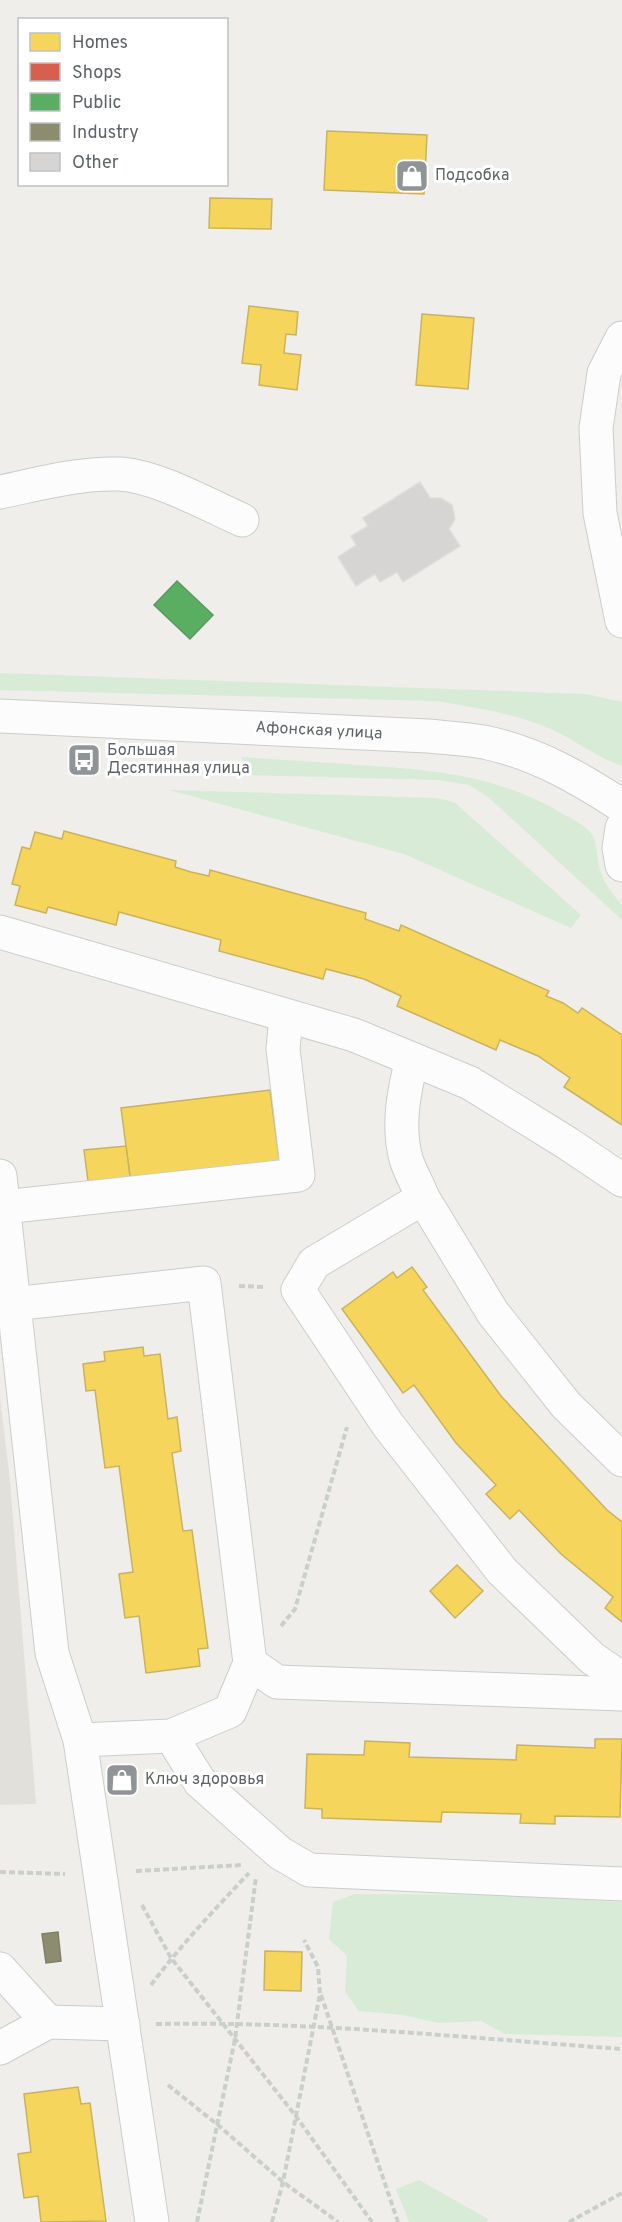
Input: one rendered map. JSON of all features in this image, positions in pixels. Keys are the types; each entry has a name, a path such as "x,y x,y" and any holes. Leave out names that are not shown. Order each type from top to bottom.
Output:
{"street":[{"path":"622,338 604,373 596,428 600,513 622,621"},
{"path":"0,492 77,477 120,474 153,481 242,520"},
{"name":"Афонская улица","path":"0,716 429,736 488,743 535,757 585,781 622,806"},
{"path":"622,828 619,848 622,865"},
{"path":"0,932 354,1035 470,1083 622,1180"},
{"path":"152,2222 80,1740 52,1653 21,1480 13,1304 3,1213 298,1175 283,1049 286,1017"},
{"path":"412,1059 404,1091 402,1123 406,1160 423,1198 494,1313 566,1405 622,1460"},
{"path":"423,1198 314,1263 298,1290 388,1425 502,1571 592,1658 622,1679"},
{"path":"13,1304 204,1283 250,1663 230,1711 171,1736 80,1740"},
{"path":"250,1663 277,1682 622,1694"},
{"path":"171,1736 200,1782 280,1853 309,1870 622,1884"},
{"path":"0,1969 48,2022"},
{"path":"0,2048 48,2022 123,2024"}],"path":[{"path":"204,1283 298,1290"},
{"path":"250,1663 295,1609 360,1383"},
{"path":"0,1872 99,1875 246,1865"},
{"path":"123,2024 171,1958 249,1873"},
{"path":"197,2222 235,2039 256,1876"},
{"path":"140,1900 171,1958 295,2115 372,2222"},
{"path":"304,1940 318,1967 320,1994 398,2222"},
{"path":"272,2222 283,2182 320,1994"},
{"path":"123,2024 222,2022 622,2049"},
{"path":"163,2080 283,2182 338,2222"},
{"path":"569,2222 622,2193"}],"shaded area":[{"path":"0,1397 10,1481 36,1804 0,1805"}],"green space":[{"path":"0,673 586,694 622,702 622,766 563,735 527,720 437,701 0,690"},
{"path":"241,757 440,772 490,783 539,801 590,832 595,842 602,875 609,889 622,905 622,920 488,797 469,785 439,780 249,775"},
{"path":"169,790 437,798 454,802 581,915 571,928 404,854"},
{"path":"355,1894 494,1895 622,1902 622,2037 505,2034 481,2021 439,2023 403,2015 359,2011 345,1992 347,1956 329,1939 333,1902"},
{"path":"419,2180 488,2219 487,2222 409,2222 396,2189"}],"building: Homes":[{"path":"327,131 427,135 424,194 324,190"},
{"path":"210,198 272,199 271,229 209,228"},
{"path":"249,306 298,312 296,335 286,334 284,353 301,355 297,390 259,385 261,365 242,363"},
{"path":"422,314 474,318 468,389 416,385"},
{"path":"64,831 176,861 175,867 191,872 209,876 210,870 366,913 365,919 399,931 401,925 549,991 546,996 578,1013 582,1008 622,1035 622,1125 564,1087 570,1078 538,1056 500,1040 496,1050 397,1006 401,996 364,979 326,969 323,979 219,951 221,940 119,912 116,925 48,907 46,913 15,905 20,886 12,884 22,847 30,849 35,832 62,839"},
{"path":"270,1090 280,1166 131,1184 121,1108"},
{"path":"126,1146 131,1184 89,1189 84,1150"},
{"path":"412,1267 427,1287 423,1290 501,1396 607,1510 622,1522 622,1622 605,1608 613,1597 561,1554 519,1510 510,1519 486,1494 496,1485 456,1443 414,1385 403,1393 342,1309 393,1272 397,1278"},
{"path":"143,1347 144,1356 160,1354 168,1419 177,1417 181,1451 172,1453 183,1531 192,1530 208,1648 198,1649 200,1666 146,1673 139,1616 125,1618 119,1574 133,1572 119,1466 105,1468 95,1390 86,1391 83,1364 105,1361 104,1352"},
{"path":"457,1565 483,1591 455,1618 430,1591"},
{"path":"595,1739 622,1739 620,1817 555,1816 555,1824 520,1823 521,1814 442,1812 441,1822 322,1818 322,1809 305,1808 307,1754 364,1755 365,1741 410,1743 409,1757 516,1760 517,1745 595,1748"},
{"path":"265,1951 302,1952 301,1991 264,1990"},
{"path":"78,2087 81,2104 90,2103 106,2221 41,2222 38,2196 24,2198 21,2177 18,2154 31,2152 24,2094"}],"building: Shops":[{"name":"Ключ здоровья","path":"122,1769 130,1772 133,1780 130,1788 122,1791 114,1788 111,1780 114,1772"}],"building: Public":[{"path":"177,581 213,615 190,639 154,605"}],"building: Industry":[{"path":"58,1932 61,1961 46,1963 42,1934"}],"building: Other":[{"path":"420,482 430,498 441,498 452,505 455,519 449,529 460,546 403,582 397,572 380,582 375,574 356,586 338,557 356,545 351,536 368,526 363,518"}],"place":[{"name":"Подсобка","path":"412,176"},
{"name":"Большая Десятинная улица","path":"84,760"},
{"name":"Ключ здоровья","path":"122,1780"}]}
